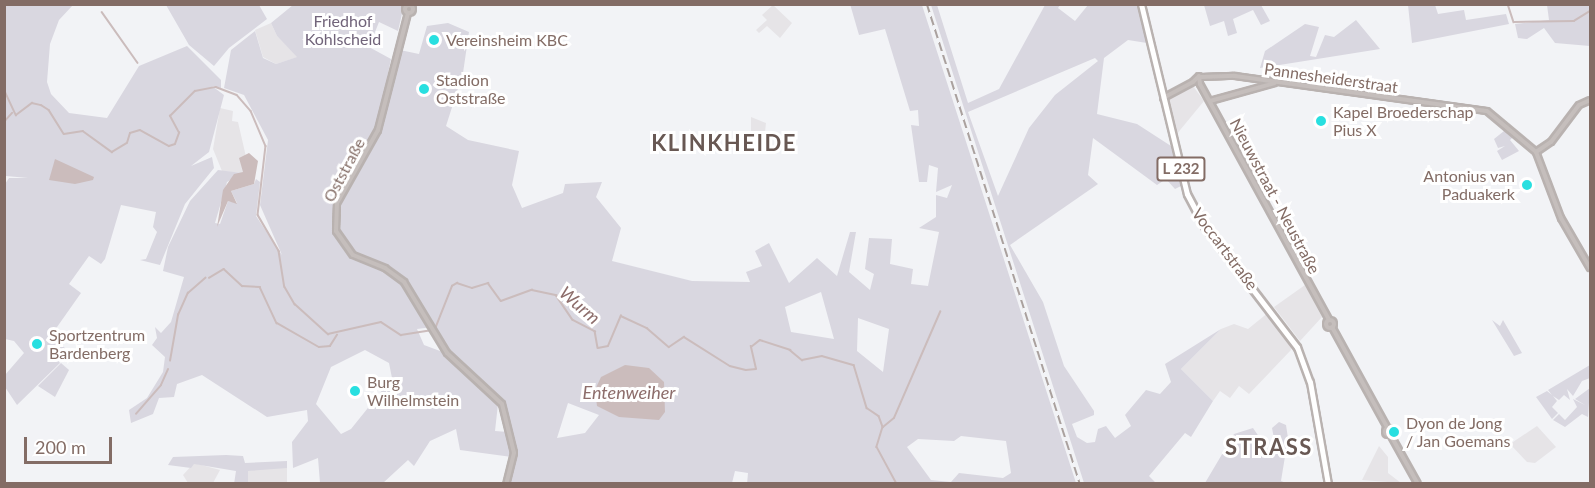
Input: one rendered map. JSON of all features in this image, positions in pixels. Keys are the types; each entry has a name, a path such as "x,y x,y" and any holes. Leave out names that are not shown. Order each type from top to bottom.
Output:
{"main road":[{"name":"Voccartstraße","path":"1141,4 1163,98 1193,208 1300,352 1310,382 1328,483"}],"street":[{"name":"Oststraße","path":"409,5 378,130 340,198 335,220 346,249 399,278 447,353 505,409 514,453 506,483"},
{"name":"Pannesheiderstraat","path":"1201,77 1225,75 1458,107 1480,108 1512,128 1536,152"},
{"path":"1163,98 1194,82 1200,84 1201,77 1195,76 1194,82"},
{"path":"1210,101 1276,83"},
{"name":"Nieuwstraat - Neustraße","path":"1200,84 1418,483"},
{"path":"1589,101 1577,108 1551,142 1536,152 1561,218 1590,268"}],"shaded area":[{"path":"773,5 792,23 780,38 767,26 759,33 756,30 767,20 762,15"},
{"path":"271,23 277,36 298,57 276,64 263,57 255,30"},
{"path":"1193,86 1204,101 1176,135 1168,100"},
{"path":"220,108 233,111 232,121 238,122 250,174 222,171 213,149"},
{"path":"751,117 766,123 763,150 751,149"},
{"path":"1305,285 1322,317 1300,341 1274,307"},
{"path":"1269,312 1290,340 1291,350 1249,394 1239,386 1230,398 1220,391 1213,401 1181,369 1221,329 1234,324 1248,329"},
{"path":"1537,426 1556,447 1535,463 1527,462 1510,444"},
{"path":"1379,446 1388,457 1388,473 1401,483 1362,480"},
{"path":"194,463 220,470 213,483 188,483 183,475"},
{"path":"275,467 287,468 287,483 248,483 247,471"}],"green space":[{"name":"Friedhof Kohlscheid","path":"850,4 922,5 1076,483 747,484 748,473 735,471 732,483 508,483 516,451 507,410 495,394 490,397 498,404 495,431 508,432 511,457 460,450 456,429 430,441 414,466 408,460 383,483 320,483 318,458 293,468 292,442 308,421 307,410 267,417 202,375 177,384 174,397 159,398 153,414 131,423 129,410 147,398 163,372 165,357 152,345 157,338 155,327 161,333 171,322 184,277 163,271 168,247 190,201 218,170 242,173 227,182 215,223 220,224 228,201 237,203 231,191 254,184 256,179 260,182 256,216 282,255 260,205 268,140 244,95 224,88 231,50 255,31 263,58 276,64 297,57 277,36 271,23 293,5 404,5 398,31 379,22 369,47 391,59 380,112 385,113 400,50 419,54 427,26 448,23 469,32 463,73 446,126 468,140 519,151 512,185 522,208 563,193 565,184 602,182 596,197 621,228 612,261 692,281 750,282 746,272 762,266 755,251 769,243 789,283 817,258 837,276 850,232 856,232 849,272 870,290 874,274 865,269 869,238 892,239 890,264 913,269 911,284 928,286 939,232 919,228 936,217 936,195 947,198 952,185 936,192 938,168 929,165 927,182 919,182 911,125 919,126 918,110 910,111 885,29 859,35","holes":["821,292 834,339 791,332 785,307","858,318 889,329 883,372 857,351","433,327 448,354 424,345 417,329","365,350 389,363 392,378 351,429 341,434 316,404 331,367","568,403 599,415 585,433 557,438","961,436 1006,441 1011,473 1003,478 959,473 951,482 931,480 907,447 918,439 954,441"]},
{"path":"4,5 73,5 59,20 50,44 47,82 51,94 69,113 107,118 139,66 187,46 221,80 221,88 212,86 224,95 209,152 191,166 212,157 214,168 185,204 160,265 140,260 146,259 157,232 153,227 156,212 121,205 105,259 101,264 89,256 69,284 81,293 50,337 65,348 57,359 60,363 17,405 5,387 5,375 24,353 14,341 5,339 5,184 9,178 28,178 6,176"},
{"path":"166,5 259,5 267,19 229,48 214,66 189,45"},
{"path":"931,5 937,5 968,103 999,89 1045,5 1060,5 1058,8 1075,21 1088,5 1137,5 1147,43 1128,40 1104,58 1097,114 1137,124 1171,146 1181,186 1175,189 1166,179 1157,185 1093,138 1088,175 1098,184 1010,245 1043,302 1064,366 1094,411 1094,415 1072,424 1077,437 1087,443 1095,442 1098,429 1106,426 1115,438 1131,426 1125,415 1146,390 1160,394 1171,382 1165,364 1221,329 1181,369 1213,401 1191,437 1185,433 1149,476 1156,483 1084,483","holes":["1095,58 1098,61 1055,95 1029,128 998,196 968,112"]},
{"path":"1204,5 1261,5 1270,21 1261,25 1253,10 1233,19 1237,33 1228,36 1224,21 1210,26"},
{"path":"1408,5 1435,5 1438,14 1464,10 1466,20 1506,14 1509,24 1412,43"},
{"path":"1547,5 1590,5 1590,46 1555,43 1544,28 1527,39 1518,38 1515,24 1549,20"},
{"path":"1356,20 1380,49 1260,68 1265,51 1305,24 1319,27 1310,56 1316,57 1325,35 1334,37"},
{"path":"1509,127 1516,134 1510,140 1519,151 1502,160 1497,151 1505,146 1498,148 1494,139"},
{"path":"1492,320 1500,326 1503,320 1522,353 1514,356"},
{"path":"61,363 69,370 55,397 38,386"},
{"path":"1590,365 1590,378 1582,381 1573,396 1567,389 1570,400 1564,395 1559,400 1553,396 1557,401 1552,407 1558,413 1552,419 1536,397 1547,391 1552,395 1548,390"},
{"path":"1590,388 1588,417 1582,414 1565,427 1553,420 1559,414 1565,420 1577,407 1573,399 1585,405 1575,399"},
{"path":"1279,422 1286,425 1288,438 1281,481 1286,483 1205,483 1234,434 1253,428 1268,450 1275,444 1272,428"},
{"path":"243,456 245,463 287,461 287,468 248,471 248,483 234,484 236,471 194,464 191,468 168,465 173,457"}],"water":[{"path":"249,153 258,161 254,184 231,191 237,204 228,201 217,227 223,190 234,174 243,172 239,158"},
{"path":"55,159 94,177 93,180 75,184 49,180"},
{"name":"Entenweiher","path":"625,365 649,368 664,382 665,412 659,420 619,417 597,406 595,390 601,377"}],"waterway":[{"path":"1508,4 1514,22 1574,21 1590,11"},
{"path":"102,12 138,63"},
{"name":"Wurm","path":"4,89 16,115 32,103 41,105 49,110 64,134 83,131 112,152 127,143 130,133 140,130 169,146 175,144 179,133 170,116 195,91 216,87 237,95 251,111 266,146 258,215 279,251 285,287 295,304 328,334 381,322 401,335 431,330"},
{"path":"4,122 12,113"},
{"path":"209,278 224,269 242,286 260,287 277,323 319,347 330,346 337,335"},
{"path":"170,361 178,315 188,293 205,278"},
{"name":"Wurm","path":"435,329 452,286 457,283 472,288 488,283 501,301 532,290 556,295 573,320 595,331 598,348 608,346 621,316 647,328 669,347 684,337 730,366 746,370 756,369 751,347 760,340 790,350 802,360 822,356 854,365 867,408 879,416 883,427 877,447 897,484"},
{"path":"883,427 894,418 940,312"},
{"path":"136,414 161,385 168,369"}],"railway":[{"path":"927,4 1080,484"}],"place":[{"name":"Vereinsheim KBC","path":"434,40"},
{"name":"Stadion Oststraße","path":"424,89"},
{"name":"Kapel Broederschap Pius X","path":"1321,121"},
{"name":"Antonius van Paduakerk","path":"1527,185"},
{"name":"Sportzentrum Bardenberg","path":"37,344"},
{"name":"Burg Wilhelmstein","path":"355,391"},
{"name":"Dyon de Jong / Jan Goemans","path":"1394,432"}],"district":[{"name":"KLINKHEIDE","path":"724,143"},
{"name":"STRASS","path":"1269,447"}]}
